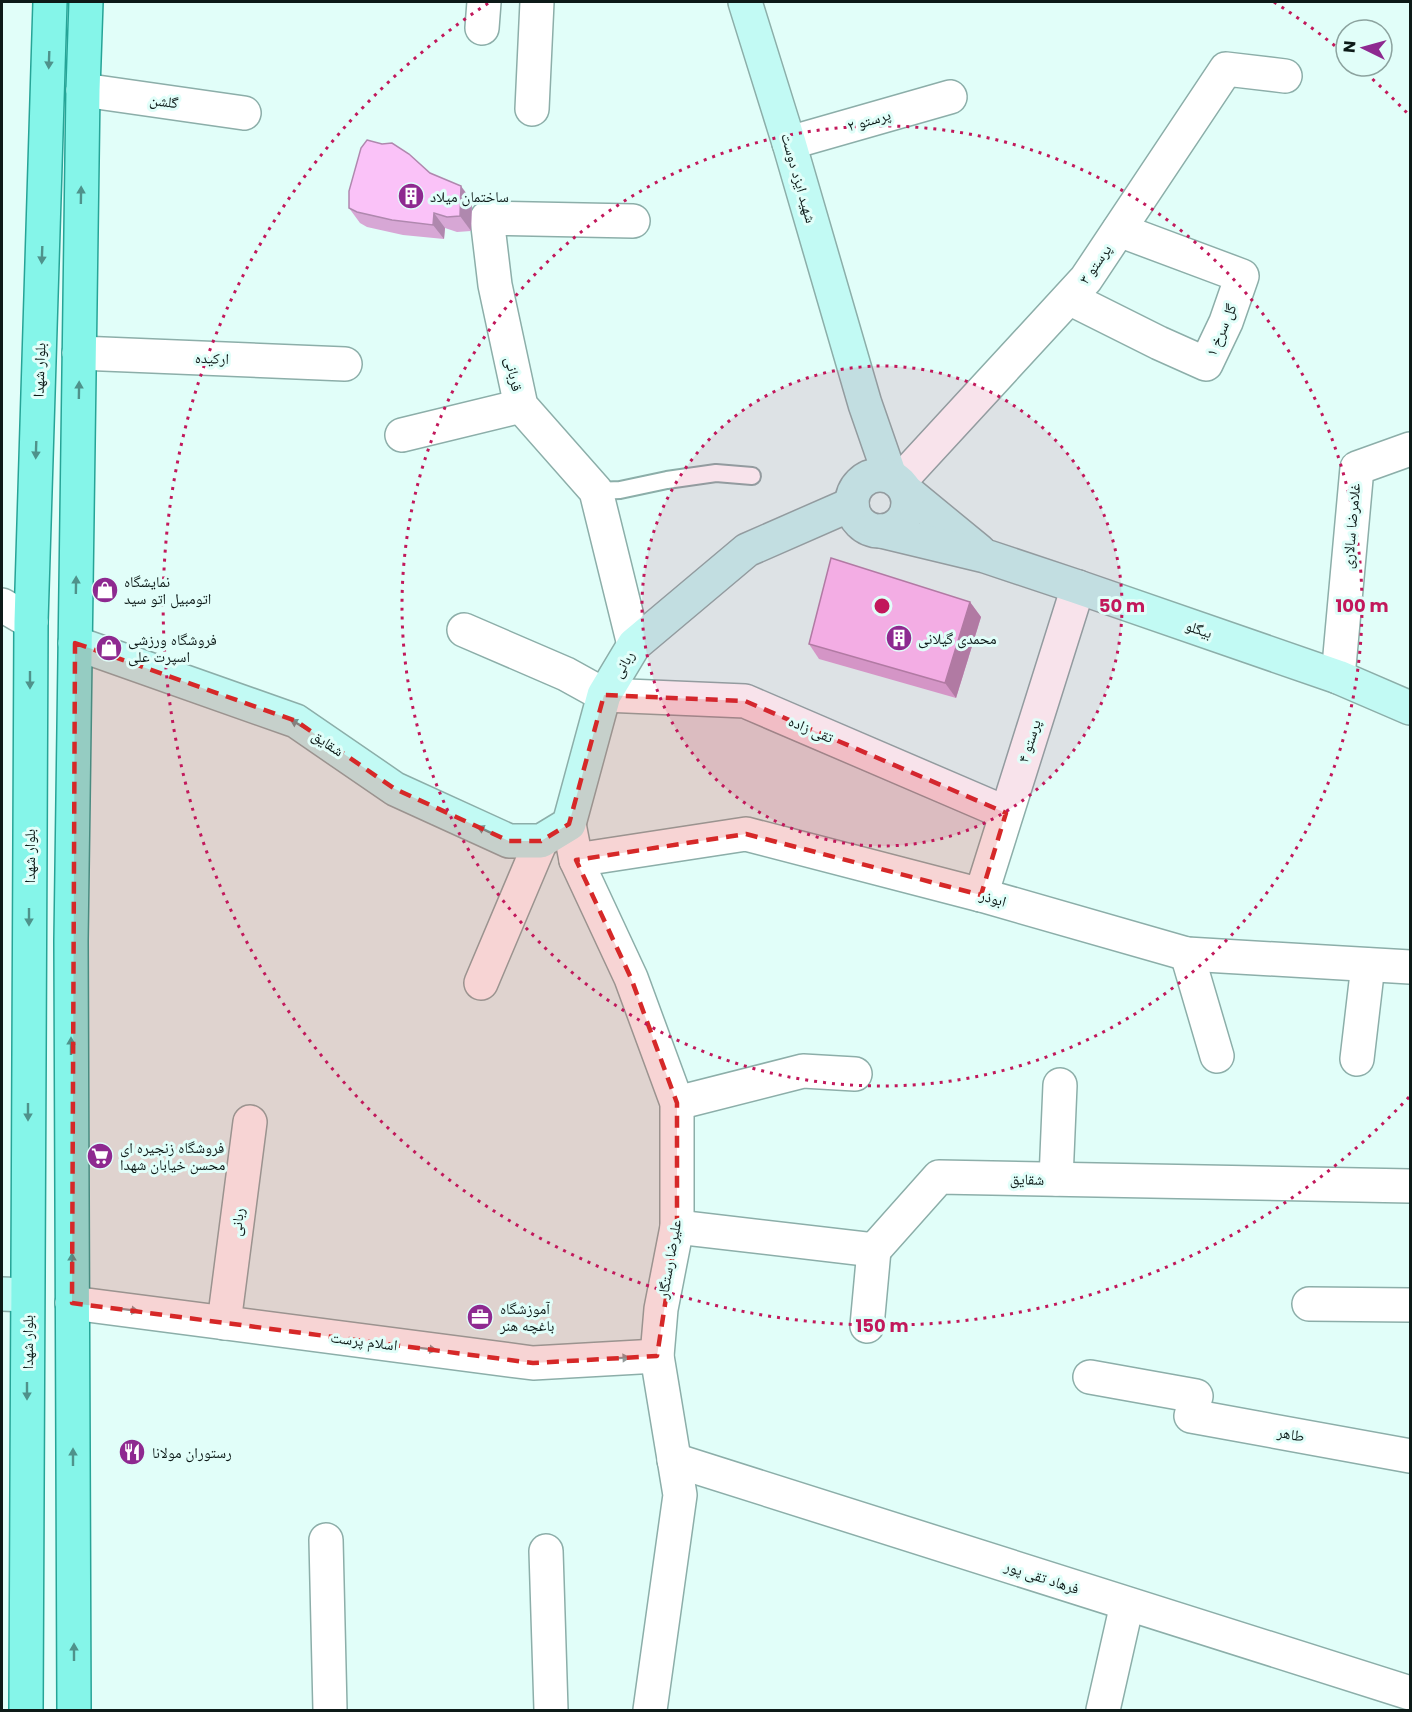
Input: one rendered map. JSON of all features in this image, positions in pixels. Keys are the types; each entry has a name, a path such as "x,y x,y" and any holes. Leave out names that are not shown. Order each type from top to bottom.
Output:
{"main road":[{"name":"بلوار شهدا","path":"26,1710 14,1294 50,2"},
{"path":"74,1710 70,941 86,2"},
{"name":"شهید ایزد دوست","path":"746,2 875,435 880,500"},
{"name":"ربانی","path":"570,824 604,695 634,645 747,550 880,500"},
{"name":"بیگلو","path":"880,500 985,556 1338,677 1410,708"},
{"name":"بیگلو","path":"880,500 985,556"},
{"path":"31,622 75,644"},
{"name":"شقایق","path":"75,644 296,721 395,789 509,841 541,842"},
{"path":"541,842 570,824"}],"street":[{"path":"531,109 537,2"},
{"name":"پرستو ۳","path":"880,500 1086,279 1226,69 1285,76"},
{"name":"گلشن","path":"83,90 244,113"},
{"name":"پرستو ۲","path":"789,143 950,97"},
{"name":"قربانی","path":"633,221 487,218 495,285 520,406 596,491 634,645"},
{"name":"گل سرخ ۱","path":"1070,298 1206,364 1226,322 1242,276 1119,230"},
{"name":"ارکیده","path":"79,353 345,364"},
{"path":"402,435 520,406"},
{"name":"غلامرضا سالاری","path":"1338,677 1357,468 1410,449"},
{"name":"پرستو ۴","path":"981,895 1078,587"},
{"path":"2,605 31,622"},
{"path":"464,630 566,674 604,695"},
{"name":"تقی زاده","path":"604,695 745,701 1006,813"},
{"name":"علیرضا رستگار","path":"570,824 576,860 631,978 677,1103 677,1227 661,1309 657,1356 680,1495 650,1710"},
{"name":"ابوذر","path":"576,860 746,834 981,895 1187,954 1410,967"},
{"path":"481,983 541,842"},
{"path":"1187,954 1216,1056"},
{"path":"1357,1059 1368,965"},
{"path":"677,1103 803,1071 855,1074"},
{"path":"1056,1179 1060,1085"},
{"name":"ربانی","path":"224,1323 250,1122"},
{"name":"شقایق","path":"874,1250 939,1177 1410,1186"},
{"path":"677,1227 874,1250 867,1326"},
{"name":"اسلام پرست","path":"72,1303 533,1363 657,1356"},
{"path":"1309,1304 1410,1305"},
{"name":"طاهر","path":"1090,1377 1196,1396 1191,1416 1410,1456"},
{"name":"فرهاد تقی پور","path":"674,1460 1410,1693"},
{"path":"326,1540 330,1710"},
{"path":"546,1551 551,1710"},
{"path":"1103,1710 1127,1604"}],"lane":[{"path":"596,491 620,490 716,473 752,476"}],"highlighted area":[{"path":"75,643 296,721 395,789 509,841 541,841 569,824 604,695 745,701 1006,813 981,895 746,834 576,860 631,978 677,1103 677,1227 657,1356 533,1363 72,1303"}],"building":[{"name":"ساختمان میلاد","path":"367,140 382,144 392,143 409,154 430,173 461,186 460,216 447,217 434,213 433,225 392,220 349,208 349,191 361,148"},
{"name":"محمدی گیلانی","path":"831,558 970,602 945,683 809,644"}],"place":[{"name":"ساختمان میلاد","path":"411,196"},
{"name":"نمایشگاه اتومبیل اتو سید","path":"105,590"},
{"name":"محمدی گیلانی","path":"899,638"},
{"name":"فروشگاه ورزشی اسپرت علی","path":"109,648"},
{"name":"فروشگاه زنجیره ای محسن خیابان شهدا","path":"100,1156"},
{"name":"آموزشگاه باغچه هنر","path":"480,1317"},
{"name":"رستوران مولانا","path":"132,1452"}]}
